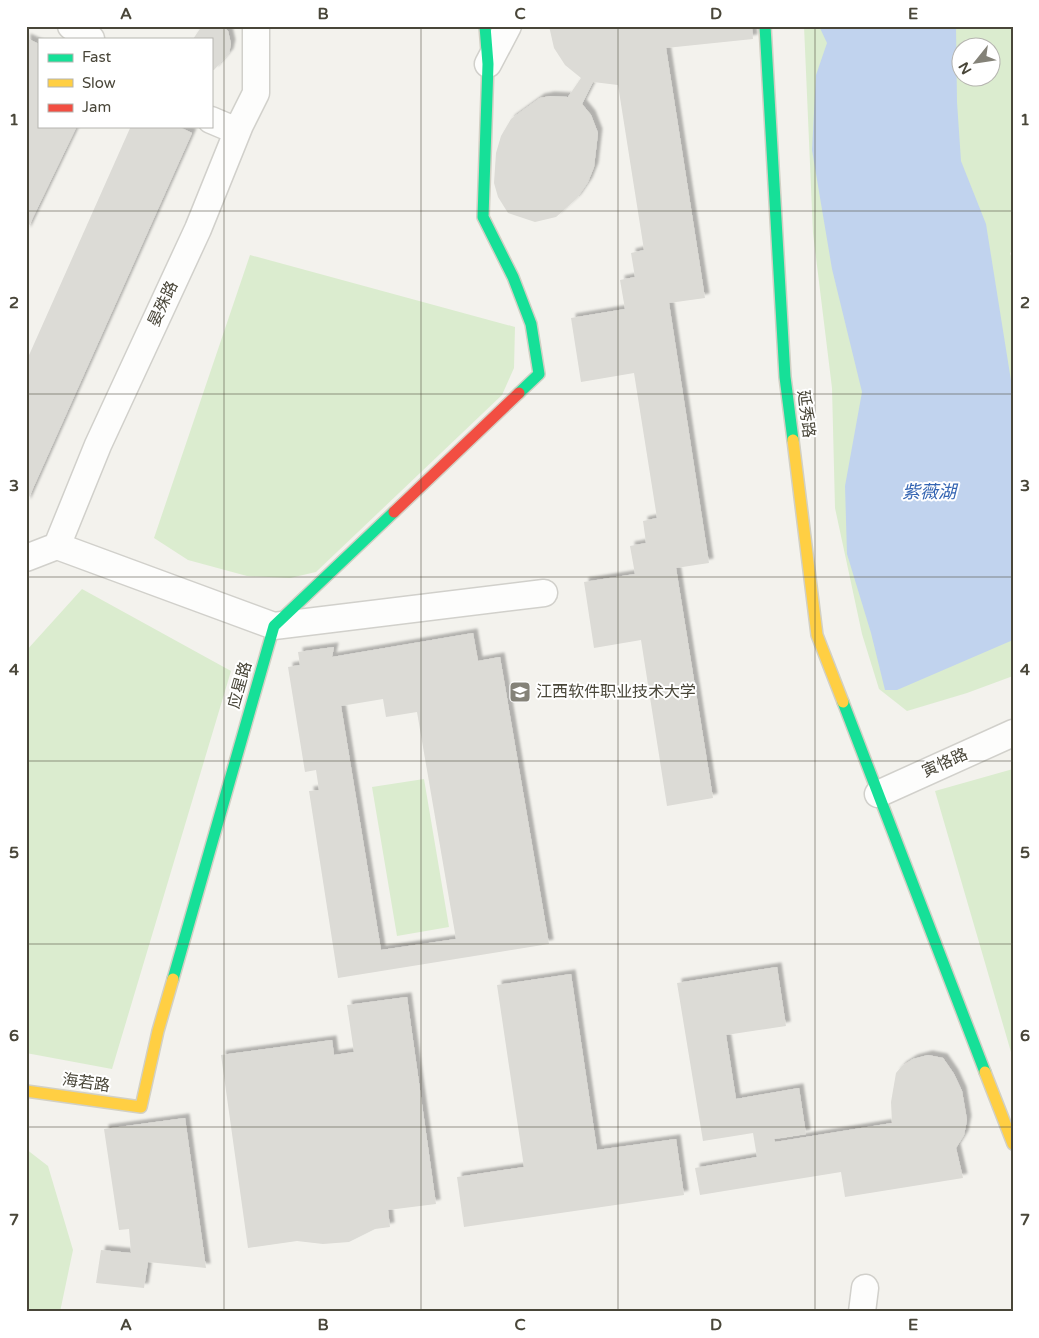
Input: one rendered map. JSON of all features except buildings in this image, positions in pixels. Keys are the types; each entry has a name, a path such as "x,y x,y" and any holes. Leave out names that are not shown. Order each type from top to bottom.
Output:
{"street":[{"path":"71,26 89,38"},
{"name":"晏殊路","path":"57,546 98,445 198,229 237,132 256,93 256,26"},
{"path":"274,626 539,374 531,324 513,277 483,217 488,64 485,26"},
{"path":"488,64 508,26"},
{"name":"延秀路","path":"765,26 785,377 817,635 1013,1144"},
{"path":"212,120 237,132"},
{"path":"26,558 57,546 274,626 544,593"},
{"name":"应星路","path":"141,1107 158,1031 274,626"},
{"name":"寅恪路","path":"878,794 1013,733"},
{"name":"海若路","path":"26,1091 141,1107"}],"green space":[{"name":"紫薇湖","path":"804,26 1013,26 1013,251 1010,253 1013,262 1013,676 967,693 907,711 879,689 862,634 835,508 832,388 813,233"},
{"path":"250,255 515,327 514,368 502,395 316,572 290,578 247,576 188,560 154,538"},
{"path":"82,589 231,671 112,1069 26,1053 26,651"},
{"path":"1013,769 1013,1059 935,791"},
{"path":"424,779 449,927 397,936 372,787"},
{"path":"26,1149 48,1166 73,1250 60,1312 26,1312"}],"water":[{"name":"紫薇湖","path":"819,26 956,26 956,38 952,38 952,88 957,88 961,161 986,224 1013,393 1013,640 897,690 885,690 871,633 847,554 845,486 862,392 832,269 812,150 816,75 827,43"}],"traffic: fast":[{"path":"485,26 488,64 483,217 513,277 531,324 539,374 519,393"},
{"path":"765,26 785,377 793,440"},
{"path":"173,979 274,626 394,512"},
{"path":"843,702 985,1072"}],"traffic: slow":[{"path":"793,440 817,635 843,702"},
{"path":"26,1091 141,1107 158,1031 173,979"},
{"path":"985,1072 1013,1144"}],"traffic: jam":[{"path":"394,512 519,393"}],"place":[{"name":"江西软件职业技术大学","path":"520,692"}]}
